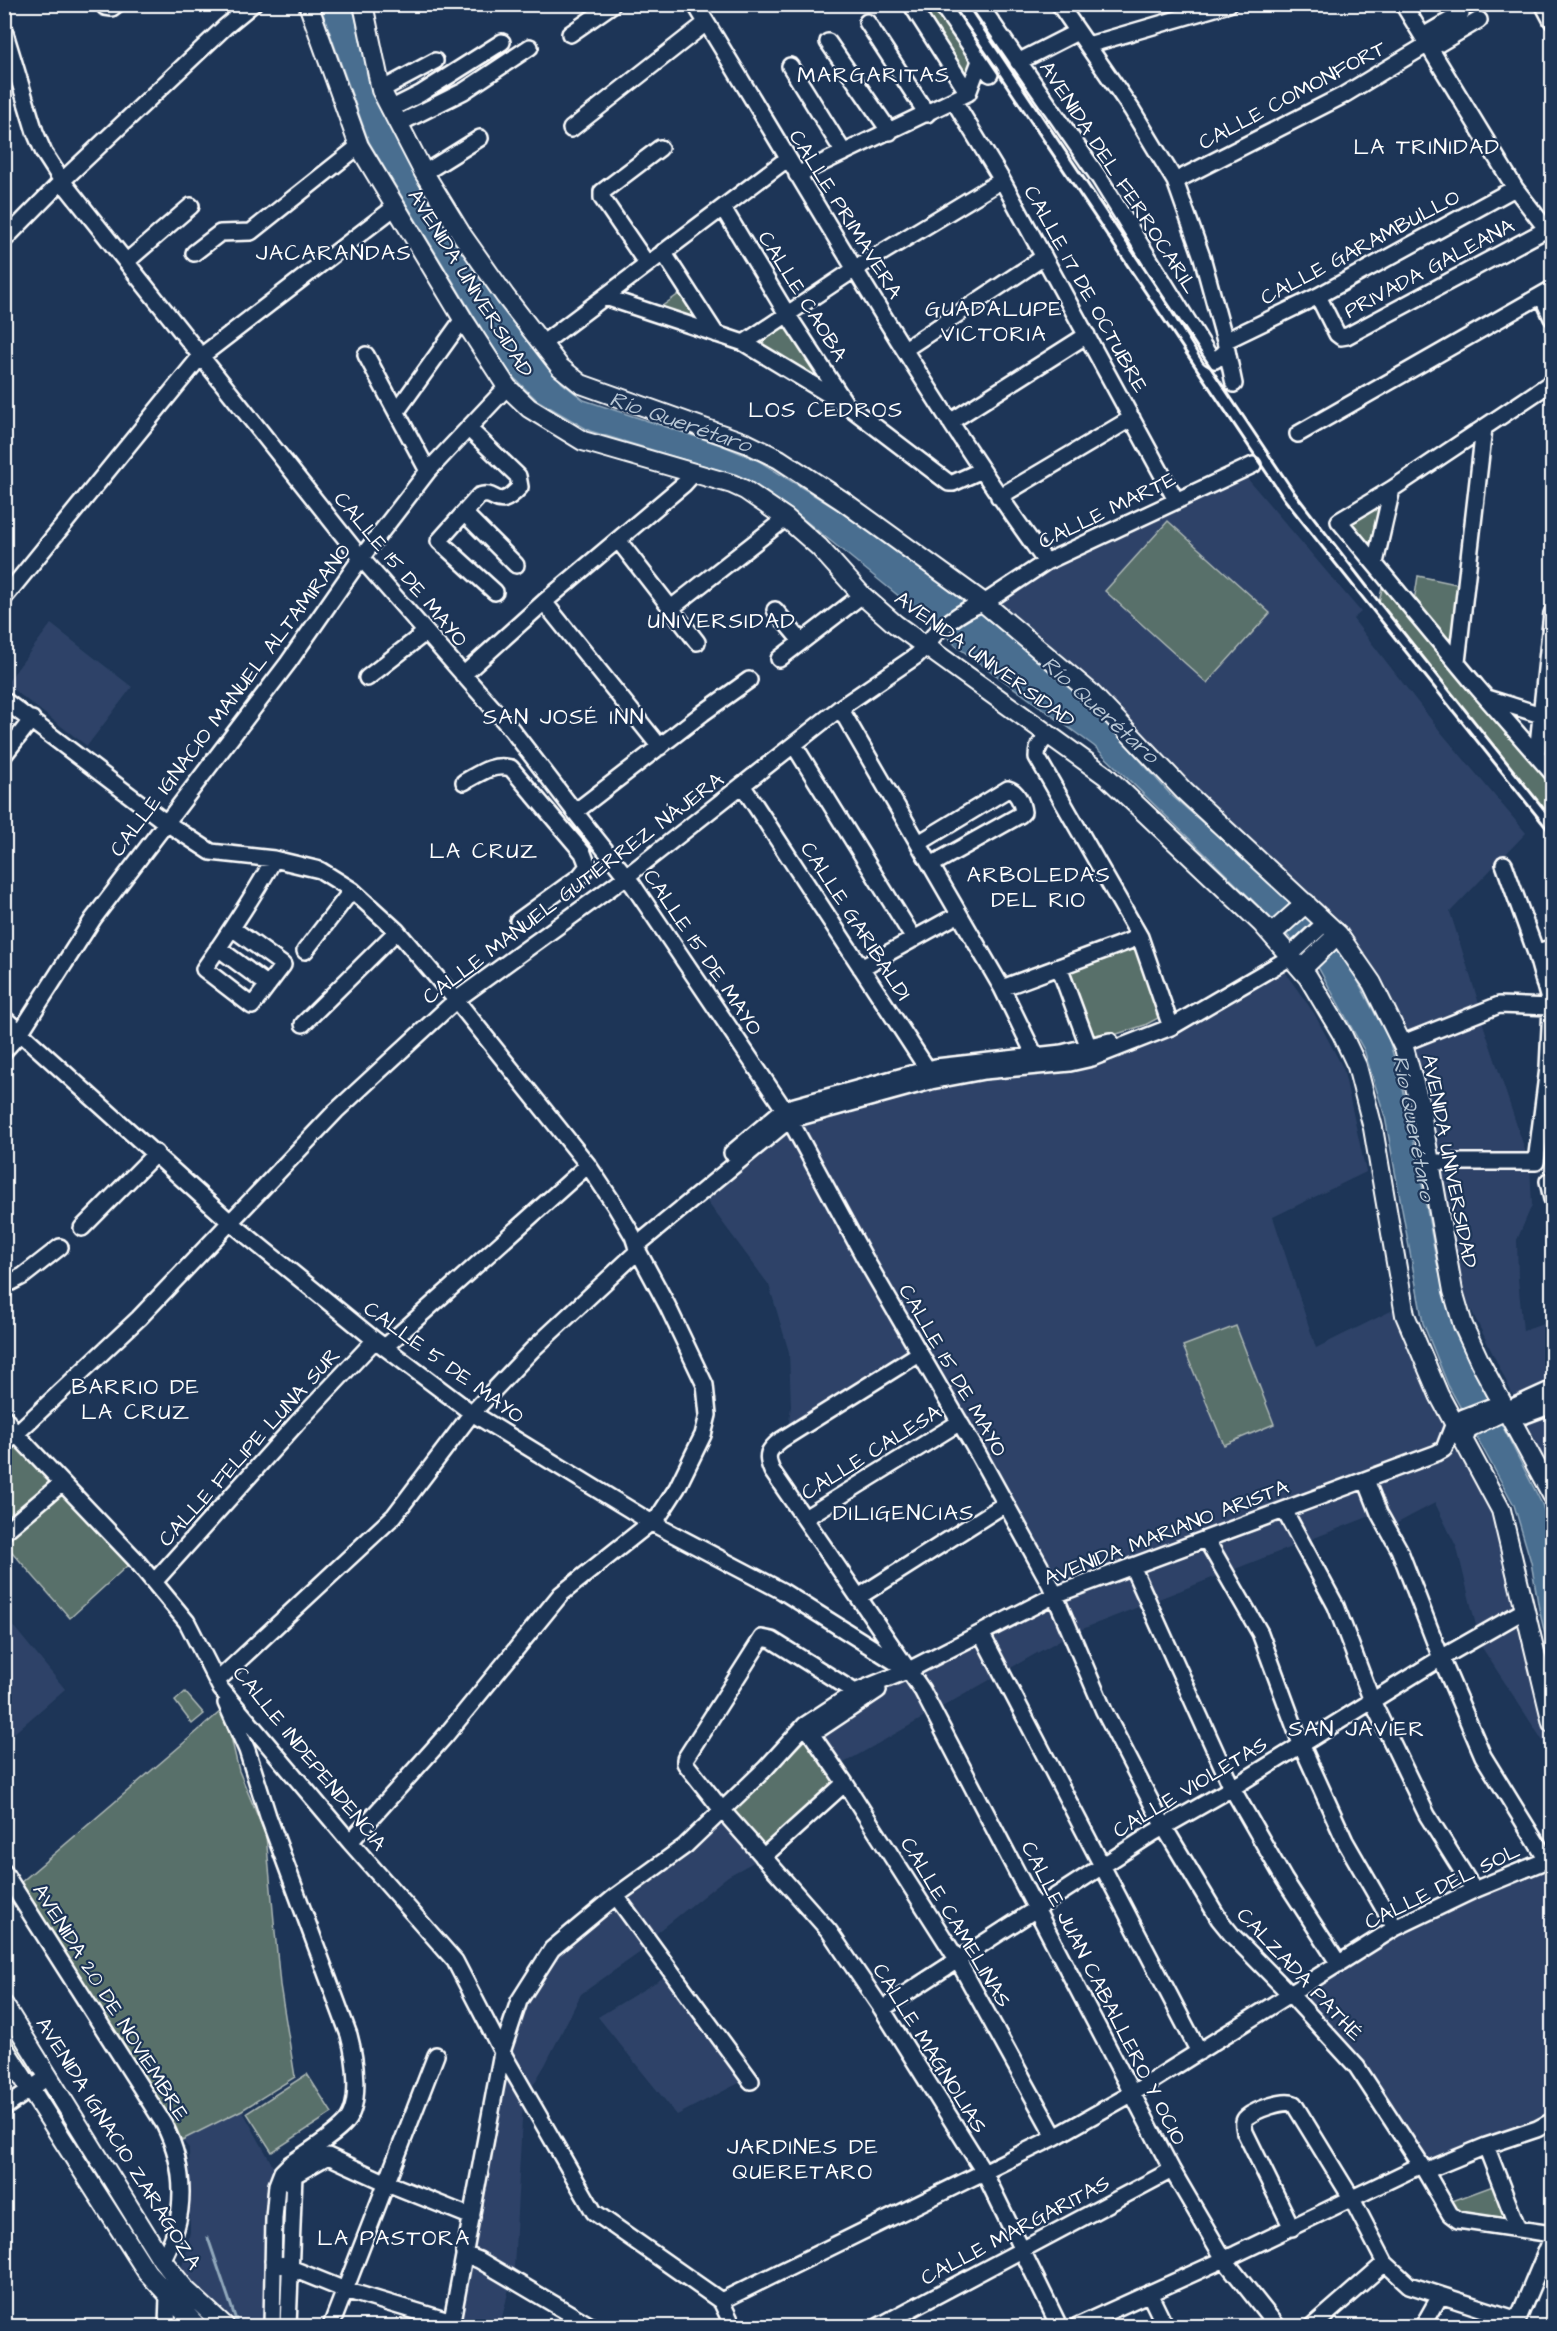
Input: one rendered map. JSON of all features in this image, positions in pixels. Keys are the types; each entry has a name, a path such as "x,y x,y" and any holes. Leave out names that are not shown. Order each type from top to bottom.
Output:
{"main road":[{"name":"AVENIDA UNIVERSIDAD","path":"308,4 359,146 507,387 529,408 583,441 745,490 786,518 819,547 862,595 895,624 1106,776 1274,931 1295,955 1333,1018 1357,1066 1373,1128 1405,1315 1435,1386 1464,1432 1501,1510 1552,1723"},
{"name":"AVENIDA UNIVERSIDAD","path":"363,4 381,90 424,173 469,244 542,344 572,379 746,443 779,459 843,501 979,604 1089,692 1184,791 1319,921 1372,983 1403,1042 1419,1101 1453,1291 1463,1325 1497,1406 1552,1495"},
{"path":"1274,931 1319,921"},
{"path":"1295,955 1319,921"},
{"path":"1464,1432 1497,1406"},
{"name":"AVENIDA IGNACIO ZARAGOZA","path":"4,2005 162,2260 186,2290 225,2326"},
{"name":"AVENIDA IGNACIO ZARAGOZA","path":"4,2048 147,2272 197,2326"}],"street":[{"path":"104,4 105,7 112,8 117,4"},
{"path":"4,240 62,181 225,27 253,4"},
{"path":"570,34 613,4"},
{"name":"CALLE PRIMAVERA","path":"695,4 787,159 950,422 999,497 1046,562"},
{"path":"911,4 968,93"},
{"path":"941,4 990,74"},
{"name":"AVENIDA DEL FERROCARIL","path":"979,4 1100,180 1210,357 1215,360 1226,346"},
{"path":"1059,4 1132,110 1175,181 1202,257 1234,384"},
{"path":"1088,45 1228,4"},
{"path":"1403,4 1515,188 1550,232"},
{"path":"1543,4 1552,21"},
{"path":"1427,43 1456,10"},
{"path":"1427,43 1479,20"},
{"path":"867,22 927,114"},
{"path":"571,129 706,23"},
{"name":"CALLE 15 DE MAYO","path":"4,30 35,132 44,153 62,181 361,558 512,730 574,812 627,876 786,1114 1055,1595"},
{"path":"1018,62 1077,32"},
{"path":"394,116 420,94 502,42"},
{"path":"828,42 890,132"},
{"name":"CALLE COMONFORT","path":"1175,181 1342,96 1427,43"},
{"path":"394,116 464,91 530,47"},
{"path":"381,90 435,61"},
{"path":"797,175 968,93 980,61"},
{"path":"790,66 844,153"},
{"name":"CALLE 17 DE OCTUBRE","path":"954,101 1002,180 1176,500"},
{"path":"424,173 480,138"},
{"path":"194,254 220,233 251,232 359,146"},
{"path":"647,264 602,198 602,192 660,148"},
{"path":"542,344 787,159"},
{"path":"744,343 855,269 1002,180"},
{"name":"CALLE GARAMBULLO","path":"1226,346 1515,188"},
{"path":"126,262 191,206"},
{"path":"4,598 200,357 395,207"},
{"name":"CALLE CAOBA","path":"723,208 787,314 848,406"},
{"name":"PRIVADA GALEANA","path":"1318,296 1337,334 1341,337 1347,336 1550,232"},
{"path":"663,252 716,334"},
{"path":"905,349 1044,257"},
{"path":"1298,434 1547,293 1552,318"},
{"path":"605,297 744,343 848,406 949,483 982,470"},
{"path":"397,411 464,320"},
{"path":"950,422 1087,335"},
{"path":"366,356 428,471"},
{"path":"1552,382 1392,489 1339,521 1552,773"},
{"name":"CALLE IGNACIO MANUEL ALTAMIRANO","path":"4,1051 20,1033 93,919 288,663 361,558 428,471 507,387"},
{"path":"999,497 1132,418"},
{"path":"468,428 518,476 520,487 505,501 484,495 479,496 439,541 495,592"},
{"path":"1457,662 1484,428"},
{"name":"CALLE MARTE","path":"979,604 1046,562 1253,465"},
{"path":"464,675 544,602 684,484 694,473"},
{"path":"1375,563 1392,489"},
{"path":"465,514 516,565"},
{"path":"670,609 786,518"},
{"path":"618,540 696,642"},
{"path":"779,659 862,595"},
{"path":"544,602 660,747"},
{"name":"CALLE MANUEL GUTIÉRREZ NÁJERA","path":"17,1435 139,1318 336,1111 456,1000 627,876 840,708 927,646 938,632 979,604"},
{"path":"775,610 801,641"},
{"path":"1537,754 1552,613"},
{"path":"367,678 426,632"},
{"path":"574,812 749,680"},
{"path":"1487,698 1541,715"},
{"path":"4,700 165,822 212,852 274,859 320,870 352,890 397,931 456,1000 588,1165 636,1244 705,1385 708,1415 695,1455 659,1516 561,1594 446,1735 350,1842"},
{"path":"840,708 931,864 955,916 1002,988 1038,1062"},
{"path":"4,755 32,719"},
{"path":"1051,735 1041,742 1037,749 1037,757 1140,937 1169,1023"},
{"path":"794,745 914,939"},
{"path":"465,782 494,766 511,768 583,853 588,866 580,876 518,921"},
{"path":"531,790 546,776"},
{"name":"CALLE GARIBALDI","path":"742,785 930,1075"},
{"path":"919,843 1008,789 1015,793 1022,806 1023,812 1020,815 931,864"},
{"path":"938,832 951,854"},
{"path":"232,928 284,965 252,1006 204,969 274,859"},
{"path":"1430,1162 1536,1162 1550,1068 1552,1007 1536,953 1504,864"},
{"path":"305,951 352,890"},
{"path":"861,968 955,916"},
{"path":"272,2326 277,2185 282,2172 290,2164 348,2120 354,2103 356,2072 349,2035 268,1816 247,1750 219,1685 394,1516 472,1413 636,1244 786,1114 930,1075 1092,1058 1169,1023 1295,955 1319,921"},
{"path":"303,1024 397,931"},
{"path":"1002,988 1140,937"},
{"path":"1536,953 1552,947"},
{"path":"218,948 268,985"},
{"path":"1059,967 1089,1048"},
{"path":"1403,1042 1499,1005 1552,1007"},
{"name":"CALLE 5 DE MAYO","path":"4,1018 229,1221 380,1343 472,1413 652,1523 782,1591 909,1670"},
{"path":"1038,1062 1169,1023"},
{"path":"82,1228 156,1153"},
{"name":"CALLE FELIPE LUNA SUR","path":"154,1582 296,1424 380,1343 588,1165"},
{"path":"1548,1180 1552,1199"},
{"path":"4,1286 23,1276 60,1247"},
{"name":"CALLE JUAN CABALLERO Y OCIO","path":"920,1353 781,1440 767,1454 772,1471 860,1596 922,1690 1134,2093 1172,2170 1224,2259 1277,2326"},
{"path":"1497,1406 1552,1389"},
{"path":"4,1402 17,1435 4,1445"},
{"path":"1497,1406 1525,1415 1552,1405"},
{"name":"CALLE INDEPENDENCIA","path":"4,1417 17,1435 154,1582 187,1622 219,1685 350,1842 455,1961 502,2052 594,2212 721,2301"},
{"name":"CALLE CALESA","path":"805,1518 960,1422"},
{"path":"1444,1449 1450,1437 1464,1432"},
{"name":"AVENIDA MARIANO ARISTA","path":"909,1670 1055,1595 1444,1449 1458,1452 1464,1432"},
{"path":"1366,1480 1378,1513 1399,1549 1440,1658 1483,1756 1550,1859"},
{"path":"4,1532 62,1483"},
{"path":"860,1596 1005,1504"},
{"path":"1284,1510 1336,1606 1372,1701 1426,1815 1474,1890"},
{"path":"1206,1539 1260,1633 1301,1744 1345,1841 1395,1928"},
{"path":"1132,1566 1232,1788 1284,1879 1339,1964"},
{"name":"CALZADA PATHÉ","path":"1055,1595 1104,1712 1164,1827 1232,1935 1357,2067 1450,2214 1458,2220 1552,2236"},
{"name":"CALLE VIOLETAS","path":"882,2009 1164,1827 1232,1788 1440,1658 1525,1610"},
{"path":"981,1633 1199,2052"},
{"name":"CALLE MAGNOLIAS","path":"855,1692 772,1640 762,1638 685,1759 687,1768 829,1931 882,2009 984,2172 1059,2326"},
{"path":"273,2261 345,2290 451,2324 502,2052 519,2001 552,1948 725,1813 765,1769 855,1692 909,1670"},
{"path":"808,1730 909,1670"},
{"name":"CALLE CAMELINAS","path":"808,1730 845,1783 957,1959 1055,2137"},
{"path":"763,1857 845,1783"},
{"name":"CALLE DEL SOL","path":"721,2301 1055,2137 1134,2093 1395,1928 1474,1890 1550,1859"},
{"name":"AVENIDA 20 DE NOVIEMBRE","path":"5,1875 165,2124 174,2144 182,2191 177,2227 172,2243 162,2260"},
{"path":"616,1896 751,2081"},
{"path":"331,2326 436,2055"},
{"path":"4,2108 49,2076"},
{"path":"1292,2228 1245,2132 1243,2123 1246,2118 1288,2101 1294,2104 1352,2199 1385,2263 1409,2285 1516,2323 1552,2236"},
{"path":"1077,2326 1423,2168 1537,2129 1552,2121"},
{"path":"1485,2146 1518,2229"},
{"path":"277,2185 328,2156 387,2183 472,2217"},
{"name":"CALLE MARGARITAS","path":"879,2326 1172,2170"},
{"path":"288,2326 294,2175"},
{"path":"464,2254 479,2260 591,2326"},
{"path":"1313,2326 1385,2263"},
{"path":"1149,2294 1165,2326"},
{"path":"1423,2326 1440,2296"},
{"path":"168,2297 168,2326"},
{"path":"721,2301 733,2326"}],"shaded area":[{"path":"320,5 352,5 375,92 498,301 562,383 584,400 721,445 759,461 838,510 958,595 1072,690 1121,739 1170,794 1293,902 1336,948 1354,974 1389,1040 1406,1100 1437,1263 1454,1331 1542,1504 1552,1534 1552,1664 1531,1562 1514,1505 1448,1385 1423,1323 1385,1117 1364,1050 1319,969 1275,922 1094,746 956,646 942,631 791,509 741,477 590,431 537,400 507,371 369,142"},
{"path":"1246,477 1361,612 1353,619 1440,731 1526,833 1450,912 1480,1007 1409,1034 1378,975 1344,928 1187,783 1108,696 1001,608 1000,599 1101,543"},
{"path":"51,624 132,687 87,746 6,684"},
{"path":"1279,964 1314,1013 1343,1068 1366,1172 1273,1217 1316,1348 1393,1310 1399,1330 1450,1437 1444,1449 1458,1452 1492,1514 1552,1755 1481,1646 1457,1548 1435,1503 1388,1528 1378,1513 1072,1633 835,1768 811,1734 909,1670 1055,1595 920,1354 787,1437 791,1406 789,1352 769,1285 700,1192 789,1120 931,1081 1092,1058"},
{"path":"1482,1021 1530,1165 1532,1205 1517,1240 1518,1279 1523,1331 1552,1321 1552,1475 1463,1293 1415,1046"},
{"path":"4,1615 65,1689 5,1741 4,1741"},
{"path":"728,1816 763,1857 728,1876 657,1933 642,1951 581,1994 545,2065 523,2102 514,2268 500,2326 451,2326 502,2052 552,1949 685,1846 703,1842"},
{"path":"1552,1858 1552,2121 1425,2171 1357,2067 1291,1995 1395,1928"},
{"path":"666,1976 743,2081 677,2115 598,2017"},
{"path":"242,2110 273,2166 269,2326 238,2326 180,2272 190,2231 189,2148 182,2140"}],"green space":[{"path":"913,5 939,5 975,60 968,87"},
{"path":"679,294 706,328 658,309"},
{"path":"786,318 843,401 751,343"},
{"path":"1391,491 1374,563 1340,522"},
{"path":"1168,521 1270,613 1207,683 1105,591"},
{"path":"1385,575 1413,608 1418,576 1461,585 1451,655 1552,773 1552,819 1379,602"},
{"path":"1137,943 1162,1016 1145,1025 1092,1042 1065,970"},
{"path":"1236,1326 1274,1424 1224,1445 1183,1346"},
{"path":"17,1435 62,1483 5,1532 5,1445"},
{"path":"60,1489 128,1565 70,1618 5,1544 4,1539"},
{"path":"185,1692 204,1714 192,1724 175,1701"},
{"path":"221,1711 231,1737 239,1771 266,1836 280,1985 295,2077 242,2110 182,2140 19,1884"},
{"path":"811,1734 845,1783 763,1857 728,1816"},
{"path":"5,2011 66,2111 219,2326 203,2326 172,2296 5,2040"},
{"path":"307,2074 332,2113 272,2152 247,2113"},
{"path":"1501,2183 1518,2229 1458,2220 1444,2204"}],"waterway":[{"path":"208,2238 238,2326"}],"railway":[{"path":"952,4 1284,499 1552,835"},
{"path":"967,4 1294,492 1552,819"}],"district":[{"name":"MARGARITAS","path":"874,74"},
{"name":"LA TRINIDAD","path":"1427,146"},
{"name":"JACARANDAS","path":"334,252"},
{"name":"GUADALUPE VICTORIA","path":"994,320"},
{"name":"LOS CEDROS","path":"826,409"},
{"name":"UNIVERSIDAD","path":"722,620"},
{"name":"SAN JOSÉ INN","path":"564,716"},
{"name":"LA CRUZ","path":"484,850"},
{"name":"ARBOLEDAS DEL RIO","path":"1039,886"},
{"name":"BARRIO DE LA CRUZ","path":"136,1398"},
{"name":"DILIGENCIAS","path":"904,1512"},
{"name":"SAN JAVIER","path":"1357,1728"},
{"name":"JARDINES DE QUERETARO","path":"803,2158"},
{"name":"LA PASTORA","path":"394,2237"}],"water label":[{"name":"Río Querétaro","path":"681,421"},
{"name":"Río Querétaro","path":"1101,709"},
{"name":"Río Querétaro","path":"1415,1128"}]}
